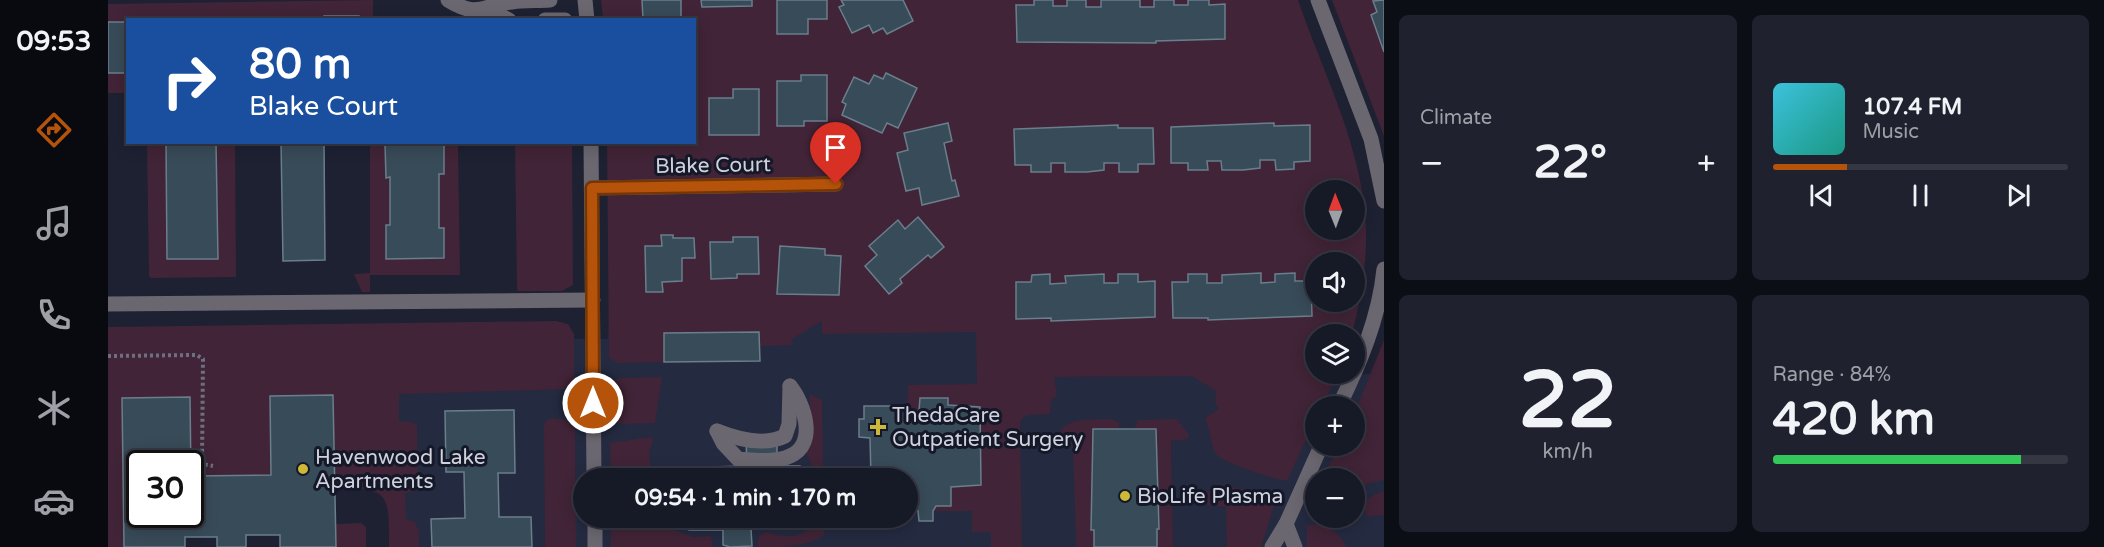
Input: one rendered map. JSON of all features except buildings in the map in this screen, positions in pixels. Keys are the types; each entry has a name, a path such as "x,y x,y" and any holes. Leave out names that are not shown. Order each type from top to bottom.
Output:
{"street":[{"path":"448,0 465,10 487,9 509,2 550,0"},
{"path":"585,0 587,18"},
{"path":"1318,0 1371,139 1384,201"},
{"path":"487,9 505,18"},
{"path":"591,144 594,468"},
{"name":"Blake Court","path":"592,188 836,184"},
{"path":"1344,396 1359,366 1371,330 1384,269"},
{"path":"108,304 593,300"},
{"path":"717,431 723,443 738,459 777,459 794,454 801,444 806,423 799,397 790,386"},
{"path":"1272,547 1286,524 1317,456"},
{"path":"1286,524 1295,547"},
{"path":"595,528 595,547"}],"path":[{"path":"108,356 197,355 203,359 202,464 213,466"}],"shaded area":[{"path":"373,0 373,18 126,18 126,93 108,93 108,4"},
{"path":"601,0 1298,0 1347,131 1360,180 1305,180 1305,240 1365,240 1365,213 1366,244 1365,259 1365,252 1305,252 1305,312 1357,312 1354,324 1305,324 1305,384 1333,384 1327,396 1305,396 1305,442 1287,481 1238,466 1216,454 1205,418 1219,409 1215,403 1216,391 1192,376 1054,377 1057,396 1051,400 1050,414 1026,415 1020,421 1022,547 991,547 991,532 972,532 972,511 933,511 936,506 951,505 951,487 981,485 980,407 948,405 947,398 920,398 919,411 911,411 908,407 908,385 977,384 976,332 822,334 822,321 792,339 791,345 759,346 759,332 664,333 664,362 618,363 609,358 607,144 696,144 696,18 603,18"},
{"path":"1332,0 1384,0 1384,136"},
{"path":"147,144 235,144 236,277 151,278 149,276"},
{"path":"370,144 458,144 460,275 370,275 370,292 362,292 354,274 370,273"},
{"path":"515,144 572,144 573,285 562,291 518,291"},
{"path":"994,315 995,377 1305,375 1305,384 1365,384 1365,374 1372,374 1384,380 1384,547 400,547 398,339 608,339 609,318"},
{"path":"556,321 568,324 574,334 574,383 568,389 399,394 399,421 412,422 417,426 418,485 415,491 405,493 406,519 415,522 419,531 419,547 389,547 386,505 383,497 376,492 335,488 333,395 270,396 271,475 204,476 204,450 191,450 190,397 122,398 124,547 108,547 108,327"},
{"path":"1384,340 1384,480 1365,485 1365,468 1328,468 1334,456 1365,456 1365,396 1361,396"},
{"path":"662,377 655,423 622,424 610,420 610,381 620,378"},
{"path":"810,394 822,400 823,468 813,468 804,449 810,429"},
{"path":"552,418 566,420 575,425 573,528 576,528 576,547 545,547 544,426 546,421"},
{"name":"BioLife Plasma","path":"1112,419 1119,423 1119,429 1134,429 1138,420 1177,419 1189,435 1188,439 1171,441 1173,547 1076,547 1073,444 1057,444 1059,435 1063,428 1077,421"},
{"path":"650,437 653,440 649,453 651,468 611,468 610,443"},
{"path":"1223,485 1247,490 1274,505 1261,547 1227,547 1226,507 1207,505 1208,492"},
{"path":"1384,492 1384,515 1368,517 1365,503 1374,495"},
{"path":"361,523 366,527 366,547 336,547 335,524"},
{"path":"611,528 667,528 694,537 711,536 713,547 611,547"},
{"path":"824,528 824,535 810,542 793,546 757,547 759,536 765,532 791,536 808,530"},
{"path":"1307,528 1328,528 1341,538 1346,547 1307,547"}],"place":[{"name":"ThedaCare Outpatient Surgery","path":"878,427"},
{"name":"Havenwood Lake Apartments","path":"303,469"},
{"name":"BioLife Plasma","path":"1125,496"}],"route":[{"path":"593,403 592,188 836,184"}]}
